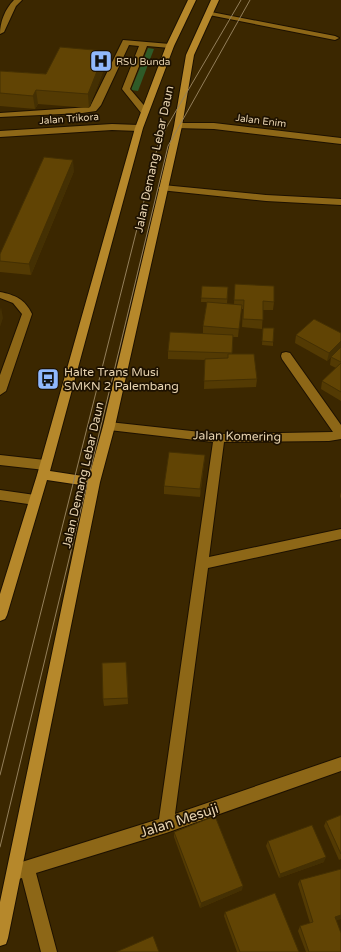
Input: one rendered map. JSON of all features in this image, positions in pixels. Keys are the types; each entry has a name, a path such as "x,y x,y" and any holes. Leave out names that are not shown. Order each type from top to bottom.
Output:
{"highway":[{"name":"Jalan Demang Lebar Daun","path":"0,615 44,470 139,128 170,46 192,0"},
{"name":"Jalan Demang Lebar Daun","path":"0,938 21,870 94,482 109,426 178,126 190,54 215,0"},
{"path":"44,470 94,482"}],"street":[{"path":"0,32 13,5 18,0"},
{"path":"209,13 335,38"},
{"path":"0,115 82,111 93,109 97,105 126,42 170,46"},
{"path":"144,44 126,88 145,112"},
{"name":"Jalan Trikora","path":"0,134 112,126 139,128"},
{"name":"Jalan Enim","path":"178,126 214,126 341,141"},
{"path":"163,188 266,198 341,202"},
{"path":"0,295 14,298 24,305 28,314 0,392"},
{"path":"286,356 341,434"},
{"name":"Jalan Komering","path":"109,426 219,438 328,437 341,434"},
{"path":"166,825 219,438"},
{"path":"0,460 44,470"},
{"path":"0,495 35,500"},
{"path":"202,564 341,534"},
{"name":"Jalan Mesuji","path":"21,870 166,825 341,764"},
{"path":"21,870 49,952"}],"green space":[{"path":"148,48 154,49 138,91 131,90"}],"building":[{"path":"60,47 105,51 88,94 36,90 33,96 0,93 0,71 46,74"},
{"path":"44,157 73,160 29,264 0,261 0,254"},
{"path":"235,284 274,286 274,302 263,301 263,320 243,319 244,300 234,300"},
{"path":"202,286 228,287 227,299 201,298"},
{"path":"207,302 242,305 239,329 203,326"},
{"path":"314,319 341,333 341,341 329,353 296,335"},
{"path":"263,328 274,328 273,342 262,341"},
{"path":"170,332 233,335 232,353 168,351"},
{"path":"341,347 341,362 331,357"},
{"path":"228,354 254,354 257,379 204,381 205,359 228,358"},
{"path":"341,363 341,392 322,381"},
{"path":"169,452 205,455 200,489 164,486"},
{"path":"126,662 128,698 103,699 102,663"},
{"path":"341,815 341,854 326,821"},
{"path":"215,816 243,886 201,903 174,832"},
{"path":"312,825 326,857 280,874 268,841"},
{"path":"341,869 341,915 335,917 341,933 341,952 309,952 300,926 313,922 300,880"},
{"path":"275,893 299,952 240,952 225,912"},
{"path":"153,936 159,952 116,952"}],"tram line":[{"path":"0,775 158,145 166,128 241,0"},
{"path":"0,847 168,146 250,0"}],"place":[{"name":"RSU Bunda","path":"101,61"},
{"name":"Halte Trans Musi SMKN 2 Palembang","path":"48,379"}]}
